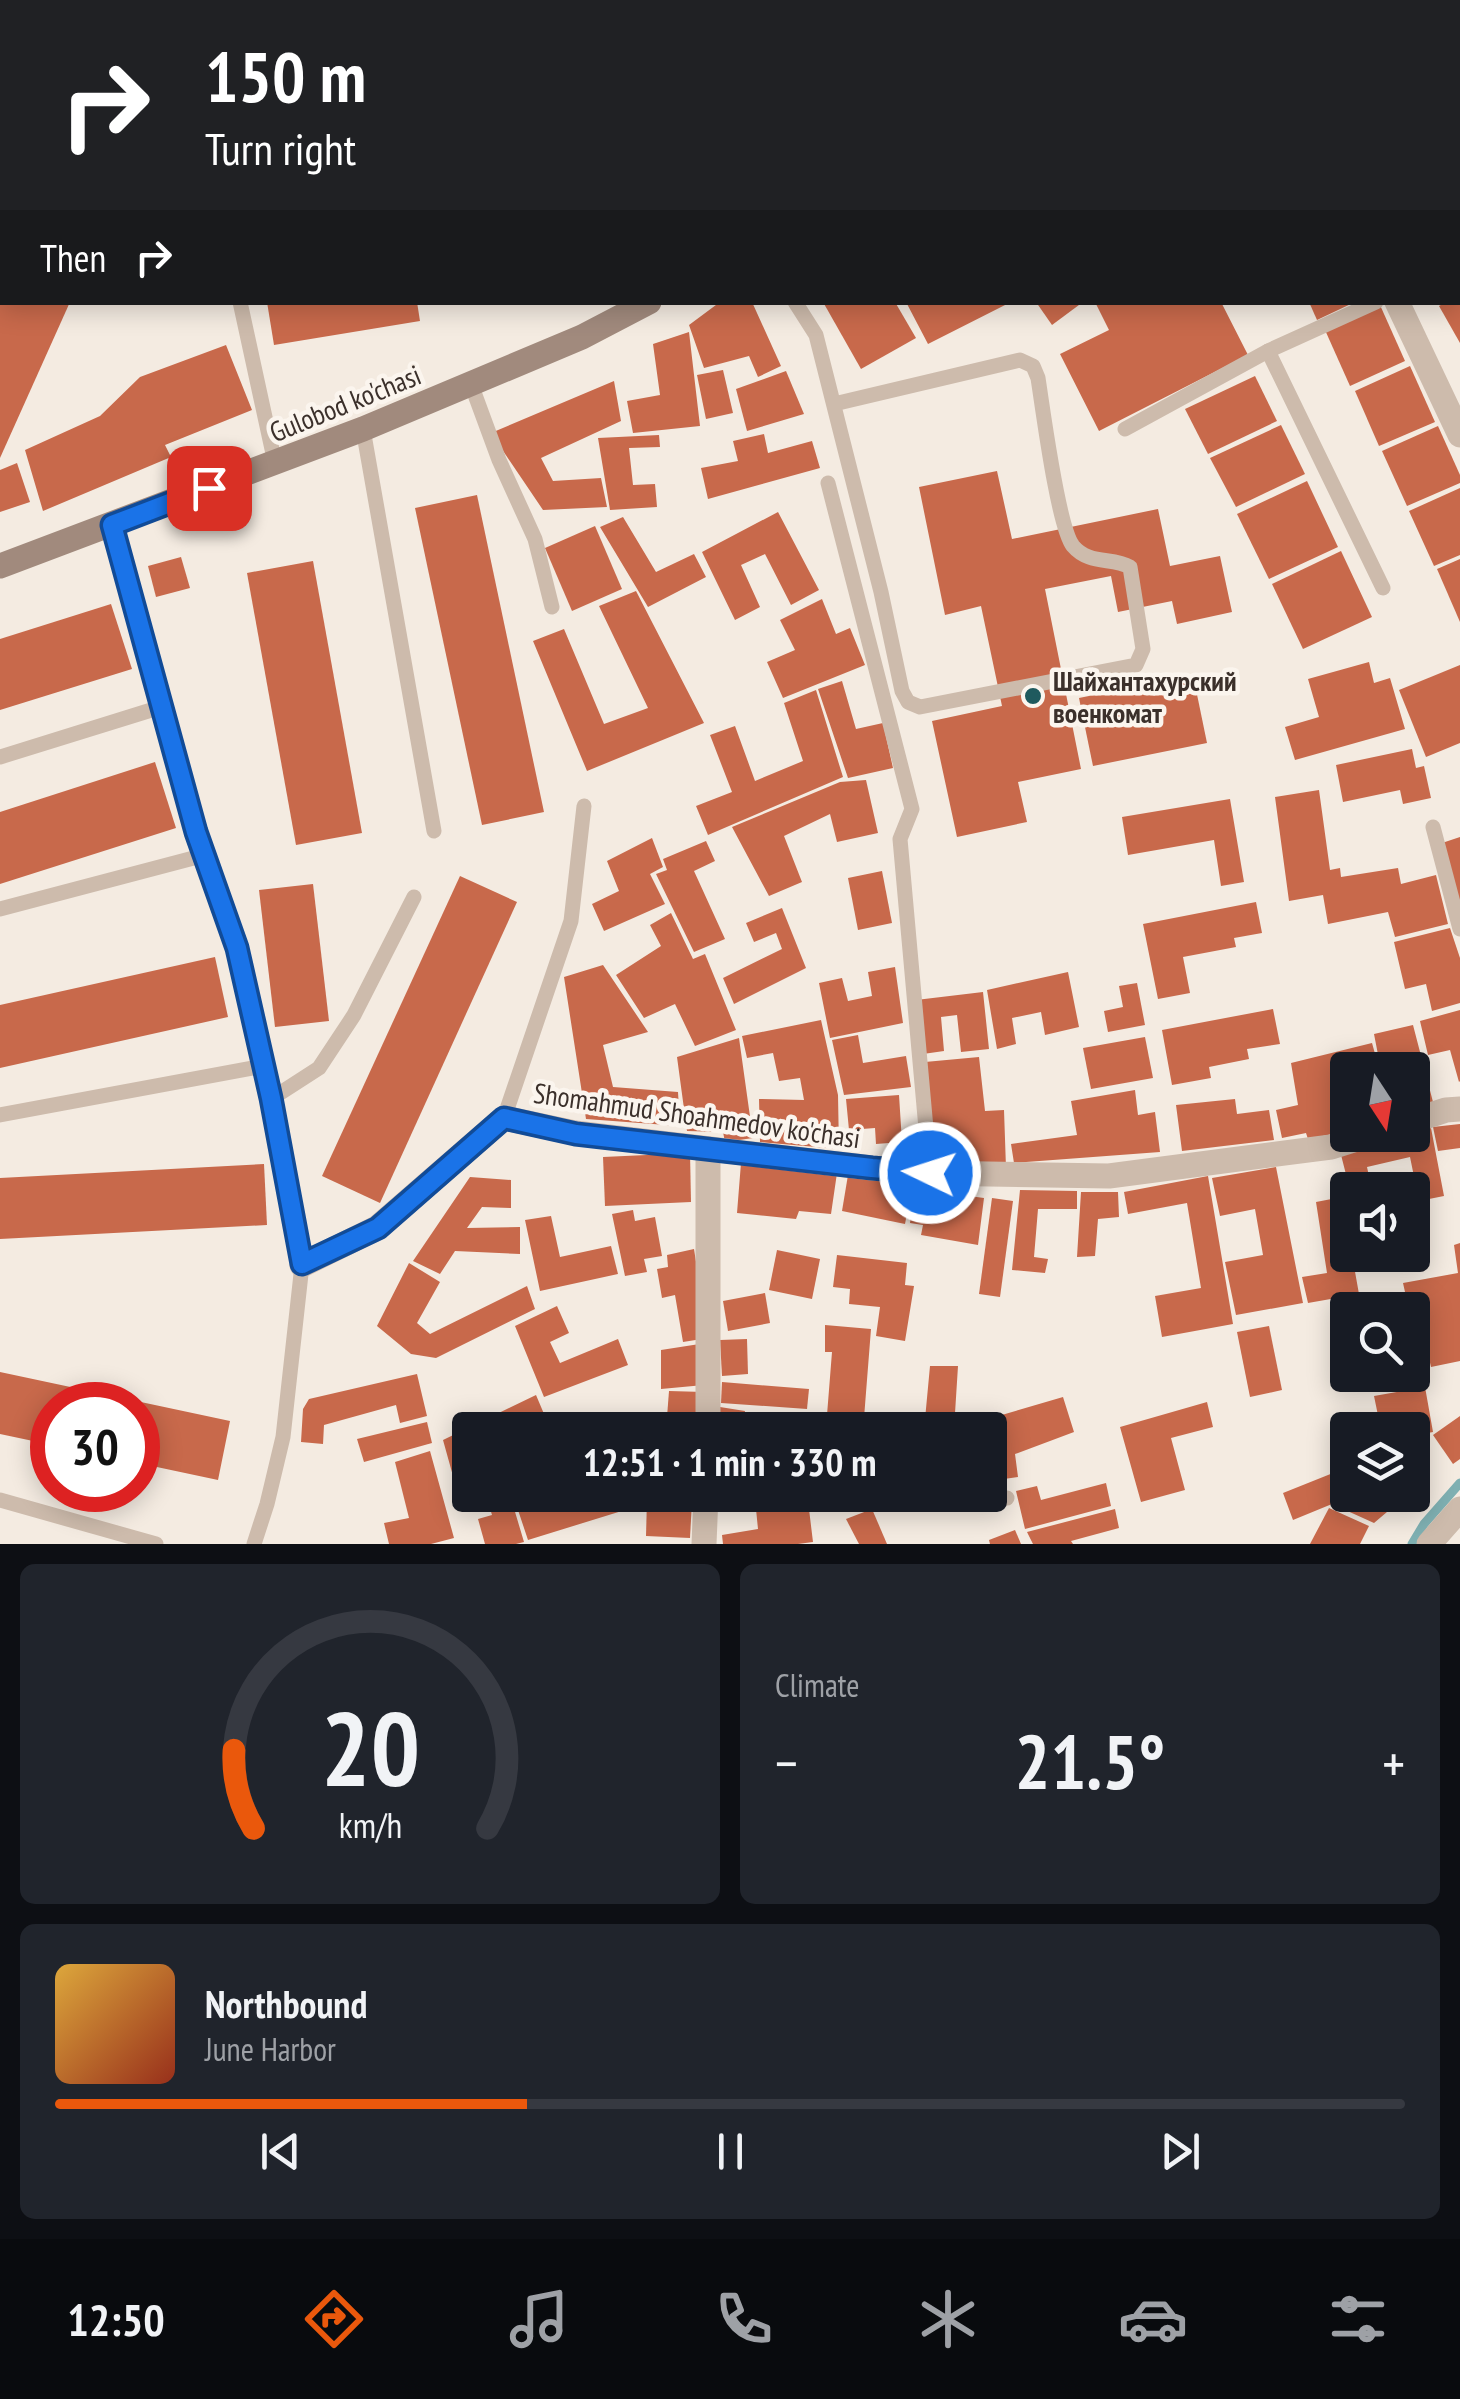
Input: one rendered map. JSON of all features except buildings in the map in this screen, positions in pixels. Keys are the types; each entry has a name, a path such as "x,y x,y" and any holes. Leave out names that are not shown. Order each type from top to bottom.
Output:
{"street":[{"name":"Gulobod ko'chasi","path":"0,566 363,430 582,337 643,305"},
{"path":"1398,305 1460,434"},
{"path":"1430,1115 1460,1109"},
{"name":"Shomahmud Shoahmedov ko'chasi","path":"302,1264 378,1228 504,1118 576,1134 930,1173 1110,1176 1330,1147"},
{"path":"708,1149 708,1412"},
{"path":"1429,1544 1460,1509"},
{"path":"704,1544 705,1512"}],"lane":[{"path":"241,305 274,463"},
{"path":"797,305 816,335 902,691 908,702 920,707 1136,665 1144,649 1130,568 1120,562 1094,560 1073,546 1062,514 1033,366 1020,360 834,404"},
{"path":"1125,429 1268,351 1369,305"},
{"path":"1268,351 1383,588"},
{"path":"471,384 499,460 535,539 552,607"},
{"path":"363,430 434,831"},
{"path":"828,483 912,809 900,838 930,1173"},
{"path":"112,525 161,707 237,948 271,1098 302,1264 284,1437 254,1544"},
{"path":"0,757 161,707"},
{"path":"504,1118 570,921 584,806"},
{"path":"1433,827 1460,929"},
{"path":"0,909 205,855"},
{"path":"271,1098 319,1068 354,1016 414,898"},
{"path":"0,1115 264,1066"},
{"path":"0,1500 156,1544"}],"waterway":[{"path":"1412,1544 1460,1483"}],"place":[{"name":"Шайхантахурский военкомат","path":"1033,696"}],"route":[{"path":"209,488 112,525 196,832 237,948 271,1098 302,1264 378,1228 504,1118 576,1134 930,1173"}]}
